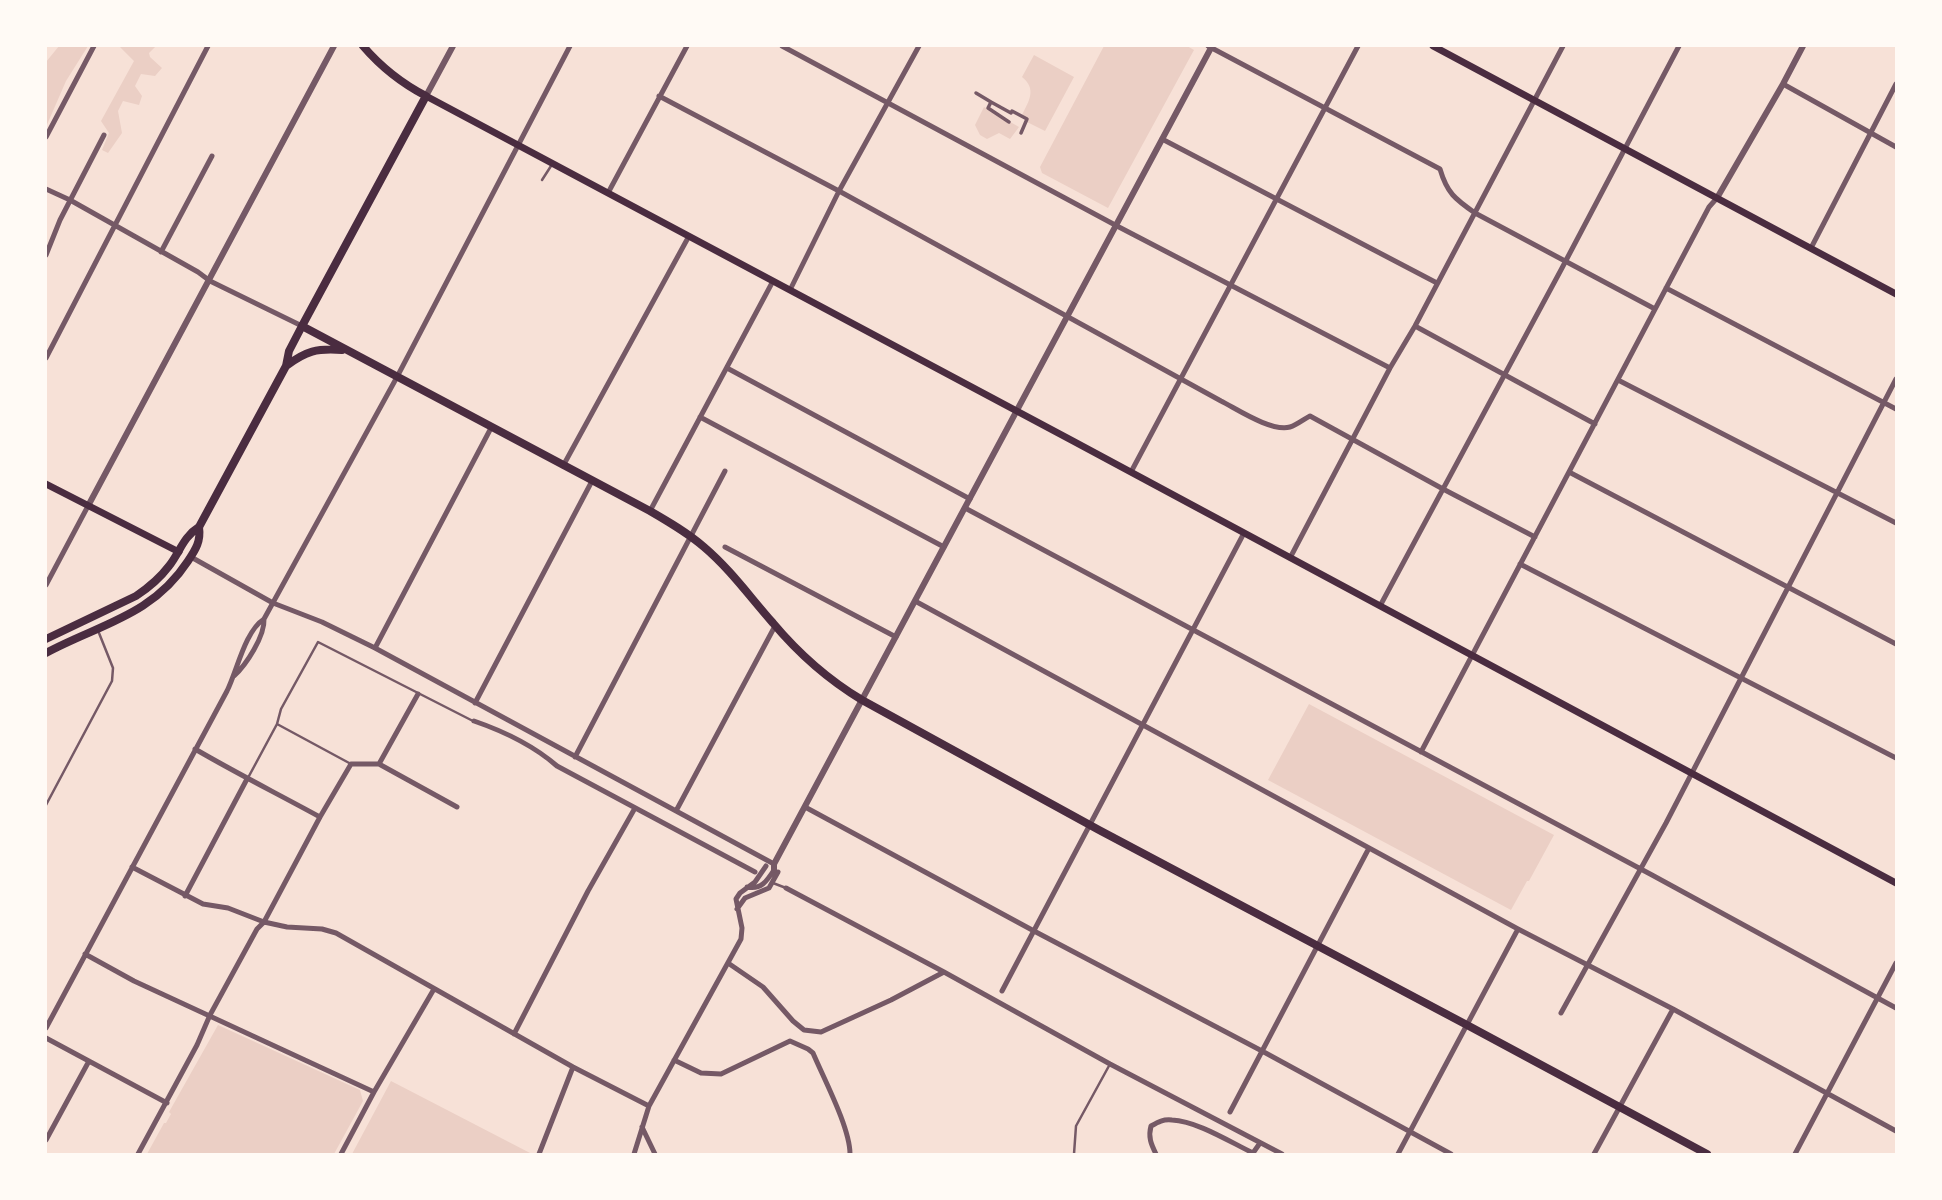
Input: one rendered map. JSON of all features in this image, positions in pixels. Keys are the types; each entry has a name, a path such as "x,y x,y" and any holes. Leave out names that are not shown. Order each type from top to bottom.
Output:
{"main road":[{"path":"363,46 384,68 426,96 1896,883"},
{"path":"1433,46 1444,48 1533,99 1896,294"},
{"path":"46,639 136,596 169,566 190,533 199,527 286,366 289,351 302,326 426,96"},
{"path":"302,326 650,511 691,536 724,566 775,626 816,668 862,701 1707,1154"},
{"path":"286,366 300,355 314,350 348,351"},
{"path":"46,484 179,552"},
{"path":"46,653 143,607 155,598 179,575 191,557 200,538 199,527"}],"street":[{"path":"46,137 93,46"},
{"path":"46,358 208,46"},
{"path":"46,584 333,46"},
{"path":"426,96 453,46"},
{"path":"46,1028 234,676 241,654 258,623 264,619 397,377 570,46"},
{"path":"608,193 687,46"},
{"path":"782,46 1116,226 1390,369"},
{"path":"790,290 839,191 919,46"},
{"path":"737,909 745,898 769,888 775,869 805,807 1211,46 1440,169 1453,197 1475,213 1655,309"},
{"path":"1131,472 1359,46"},
{"path":"1290,558 1563,46"},
{"path":"1380,606 1679,46"},
{"path":"1421,752 1709,207 1717,198 1803,46"},
{"path":"1783,83 1896,147"},
{"path":"1811,248 1896,84"},
{"path":"976,93 1027,119 1021,133"},
{"path":"659,96 839,191 1182,380 1274,426 1291,426 1310,416 1535,537"},
{"path":"991,102 988,108 1008,120 1011,113"},
{"path":"46,255 70,200 104,135"},
{"path":"1162,139 1437,283"},
{"path":"162,252 212,156"},
{"path":"46,189 70,200 210,281 302,326"},
{"path":"563,466 689,236"},
{"path":"650,511 773,281"},
{"path":"1666,288 1896,409"},
{"path":"1415,326 1595,424"},
{"path":"727,368 970,499"},
{"path":"1561,1013 1692,774 1896,379"},
{"path":"1618,380 1896,523"},
{"path":"700,417 944,547"},
{"path":"375,648 491,428"},
{"path":"575,757 725,471"},
{"path":"1569,472 1896,644"},
{"path":"475,703 592,481"},
{"path":"965,508 1896,1008"},
{"path":"1002,991 1244,533"},
{"path":"725,547 896,637"},
{"path":"191,557 273,603 322,622 375,648 676,811 775,869"},
{"path":"1520,564 1896,758"},
{"path":"915,601 1896,1131"},
{"path":"676,811 775,626"},
{"path":"379,764 418,694"},
{"path":"474,721 492,727 542,753 556,766 757,874"},
{"path":"195,749 320,817"},
{"path":"138,1154 167,1103 210,1015 351,764 379,764 457,807"},
{"path":"185,896 247,779"},
{"path":"805,807 1451,1154"},
{"path":"514,1034 588,891 635,808"},
{"path":"1230,1112 1369,848"},
{"path":"634,1154 649,1106 741,939 742,928 736,899 740,892 755,882 757,874 766,866 775,869"},
{"path":"132,867 203,904 228,908 264,922 336,933 573,1067 649,1106"},
{"path":"747,887 761,886 770,881"},
{"path":"786,888 1282,1154"},
{"path":"1398,1154 1518,929"},
{"path":"85,954 134,981 374,1092"},
{"path":"728,963 763,987 804,1030 821,1032 944,972"},
{"path":"1795,1154 1896,963"},
{"path":"341,1154 434,989"},
{"path":"1594,1154 1673,1009"},
{"path":"46,1038 167,1103"},
{"path":"674,1060 701,1073 721,1074 790,1041 808,1049 813,1053 844,1126 850,1154"},
{"path":"46,1140 89,1061"},
{"path":"540,1154 573,1067"},
{"path":"1156,1154 1150,1141 1151,1126 1173,1119 1197,1126 1253,1153 1260,1143"},
{"path":"642,1127 655,1154"}],"lane":[{"path":"542,180 552,163"},
{"path":"46,805 111,685 113,677 110,659 97,630"},
{"path":"247,779 318,642 474,721"},
{"path":"277,724 351,764"},
{"path":"757,874 786,888"},
{"path":"1074,1154 1076,1126 1110,1064"}],"shaded area":[{"path":"59,46 88,46 66,81 46,127 46,62"},
{"path":"117,46 156,46 149,53 150,57 162,68 155,76 141,74 135,86 142,96 139,105 123,101 118,111 122,133 108,153 102,150 109,133 101,121 134,61"},
{"path":"1104,46 1187,46 1194,50 1108,208 1042,173 1040,167"},
{"path":"1034,55 1074,77 1045,131 1027,122 1022,115 1030,91 1022,77"},
{"path":"984,107 1019,127 1010,139 999,133 987,139 980,135 975,125"},
{"path":"1309,704 1554,835 1511,910 1268,780"},
{"path":"218,1025 360,1090 363,1101 334,1154 147,1154"},
{"path":"391,1081 532,1154 352,1154"}]}
